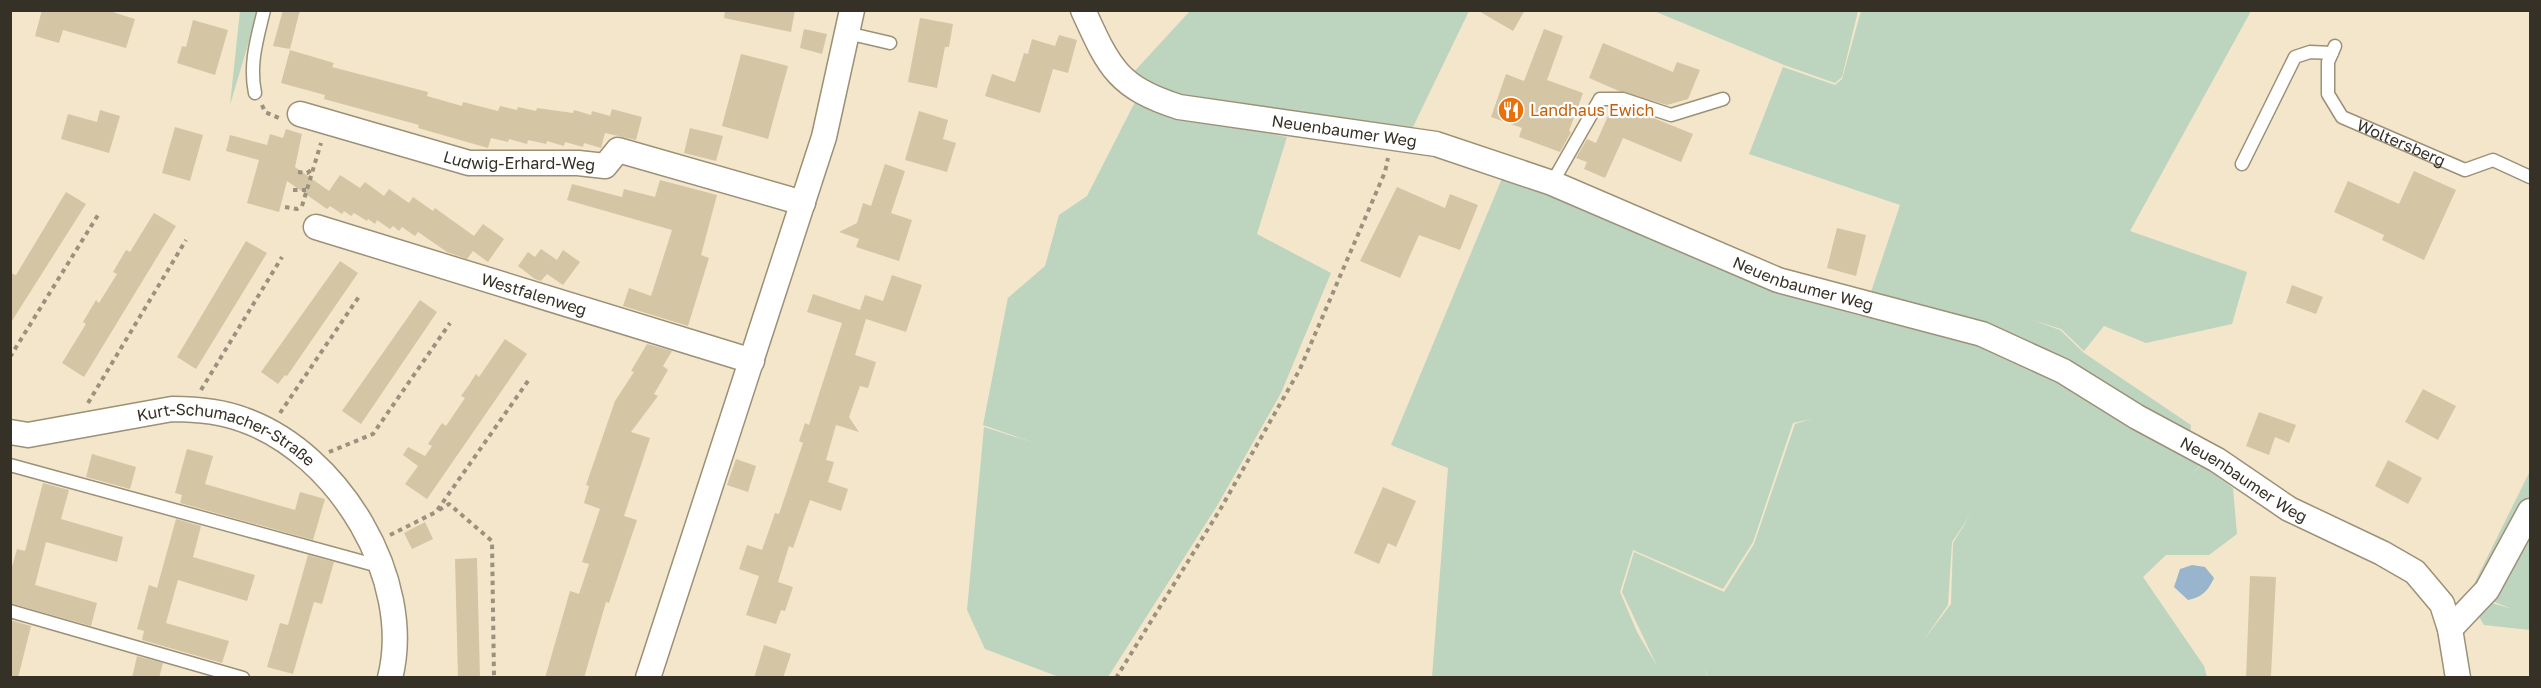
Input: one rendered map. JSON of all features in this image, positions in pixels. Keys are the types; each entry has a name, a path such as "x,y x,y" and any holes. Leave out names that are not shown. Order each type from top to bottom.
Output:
{"street":[{"name":"Neuenbaumer Weg","path":"1083,10 1103,55 1127,84 1150,98 1179,107 1393,136 1463,152 1551,183 1778,280 1982,334 2062,371 2138,417 2217,460 2289,509 2382,553 2415,572 2442,604 2450,629 2458,678"},
{"path":"648,678 825,137 849,22"},
{"name":"Ludwig-Erhard-Weg","path":"300,114 469,164 578,163 606,166 618,150 803,203"},
{"name":"Westfalenweg","path":"316,227 752,361"},
{"name":"Kurt-Schumacher-Straße","path":"10,432 28,435 172,409 189,409 227,415 267,431 309,460 338,488 354,511 383,568 391,603 394,638 390,678"},
{"path":"2450,629 2487,590 2530,511"}],"lane":[{"path":"255,93 251,76 254,48 264,10"},
{"path":"849,22 890,42"},
{"name":"Woltersberg","path":"2242,164 2295,57 2310,52 2333,50 2328,62 2328,94 2342,117 2465,170 2493,160 2530,177"},
{"path":"1551,183 1600,99 1623,99 1671,115 1724,99"},
{"path":"10,465 383,568"},
{"path":"10,611 243,678"}],"path":[{"path":"255,93 265,112 275,117 284,119 300,114"},
{"path":"285,207 297,210 302,206 328,122"},
{"path":"1116,678 1221,508 1300,369 1385,172 1393,136"},
{"path":"298,172 307,173 313,169"},
{"path":"293,190 307,189"},
{"path":"10,357 98,215"},
{"path":"74,426 186,240"},
{"path":"189,409 282,257"},
{"path":"267,431 360,295"},
{"path":"309,460 373,434 450,323"},
{"path":"436,512 528,381"},
{"path":"370,544 449,504 492,541 494,678"}],"green space":[{"path":"240,11 258,11 230,105"},
{"path":"1190,11 1469,11 1412,129 1300,115 1305,107 1299,115 1183,101 1131,75"},
{"path":"1654,11 1858,11 1842,77 1835,83 1784,65"},
{"path":"1861,11 2251,11 2130,231 2247,272 2232,324 2146,343 2104,326 2084,351 2061,329 2032,320 2060,330 2084,353 2191,425 2190,433 2201,464 2191,475 2201,465 2233,488 2237,534 2209,555 2166,555 2143,577 2204,666 2207,677 1709,678 1703,666 1708,677 1432,677 1448,468 1391,445 1503,176 1588,209 1780,293 1860,316 1870,295 1900,205 1749,154 1783,67 1835,85 1842,79","holes":["1811,419 1795,424 1754,544 1724,592 1634,552 1622,592 1657,666 1637,632 1620,592 1633,550 1723,589 1753,542 1793,423","1971,514 1953,543 1951,604 1923,641 1948,605 1952,542"]},
{"path":"1135,102 1171,115 1287,137 1257,234 1331,273 1281,393 1217,506 1108,677 1059,677 985,649 967,610 984,427 1041,445 983,425 1008,297 1014,299 1009,297 1045,266 1059,215 1087,196"},
{"path":"2530,471 2530,630 2484,625 2478,615 2480,608 2492,603 2512,609 2470,592"}],"water":[{"path":"2192,565 2205,567 2214,578 2204,593 2188,600 2174,587 2180,569"}],"building":[{"path":"42,10 106,10 135,19 126,48 63,30 59,43 35,36"},
{"path":"283,10 300,10 290,49 273,46"},
{"path":"725,10 795,10 791,32 724,18"},
{"path":"1477,10 1525,10 1513,31"},
{"path":"920,18 953,24 949,47 945,47 937,88 908,82"},
{"path":"193,20 228,30 215,75 177,63 182,46 186,47"},
{"path":"804,29 827,34 822,54 800,48"},
{"path":"1544,29 1563,36 1547,80 1583,93 1569,131 1571,132 1560,152 1519,137 1522,128 1491,117 1506,74 1524,81"},
{"path":"1059,35 1077,40 1068,73 1053,69 1040,113 985,96 992,74 1015,82 1024,53 1028,54 1032,39 1055,46"},
{"path":"1603,43 1673,72 1677,62 1700,70 1688,99 1667,105 1619,91 1589,78"},
{"path":"290,50 334,63 332,67 428,92 427,96 462,106 463,102 498,111 500,106 517,110 518,107 536,111 537,108 573,113 574,110 591,115 592,111 610,116 612,109 642,117 636,140 605,133 601,148 584,143 583,147 565,142 564,146 547,141 546,144 528,140 527,144 509,139 508,142 491,138 488,148 418,128 419,125 324,99 325,95 281,83"},
{"path":"741,54 788,66 768,139 722,126"},
{"path":"1612,107 1622,107 1693,134 1681,162 1623,138 1605,178 1584,169 1587,162 1576,158 1587,139 1596,143"},
{"path":"100,110 120,116 109,153 61,139 68,114 97,122"},
{"path":"919,111 948,120 943,139 956,143 947,172 905,160"},
{"path":"175,127 203,135 190,181 162,173"},
{"path":"690,128 723,136 716,161 684,153"},
{"path":"286,129 302,134 295,167 329,191 340,175 360,188 365,182 384,196 389,189 409,203 413,197 433,211 435,208 474,236 483,224 504,239 488,262 473,251 467,259 447,252 418,232 415,236 402,227 399,231 393,226 390,229 377,220 375,224 354,213 351,216 344,211 342,214 330,206 327,209 287,181 279,212 247,203 259,160 226,151 230,135 267,145 270,134 283,138"},
{"path":"885,164 905,171 891,213 912,220 899,261 856,247 859,239 839,232 857,223 863,203 871,206"},
{"path":"2414,171 2456,190 2424,260 2382,240 2384,235 2334,212 2348,181 2399,204"},
{"path":"660,180 717,195 701,255 709,258 688,326 623,306 629,288 651,296 672,230 567,200 572,184 622,197 624,189 655,197"},
{"path":"1397,187 1445,208 1450,194 1478,205 1460,250 1419,235 1400,278 1360,261"},
{"path":"66,192 86,204 10,324 10,273 16,275"},
{"path":"154,213 176,226 84,377 62,363 86,324 83,322 96,300 99,303 117,274 113,272 126,250 130,252"},
{"path":"1837,228 1866,235 1856,276 1827,268"},
{"path":"246,241 267,253 196,369 177,357"},
{"path":"541,249 557,260 563,250 580,262 563,285 547,274 541,281 535,279 518,266 528,252 535,257"},
{"path":"340,261 358,273 287,376 285,375 278,384 261,372"},
{"path":"892,275 922,285 906,332 866,319 855,355 876,362 868,388 860,386 849,417 859,432 836,425 826,460 834,462 828,482 848,489 841,511 810,500 793,548 789,546 778,582 793,587 785,611 781,610 776,624 746,615 759,576 739,569 747,545 762,550 775,513 779,514 803,443 799,441 805,423 809,425 842,323 807,312 813,294 860,310 865,295 883,301"},
{"path":"2292,285 2323,297 2316,314 2286,303"},
{"path":"420,300 437,312 361,424 342,411"},
{"path":"505,339 527,354 427,499 405,484 418,466 403,455 408,447 425,456 432,446 428,444 442,423 446,426 465,398 461,396 476,374 479,377"},
{"path":"647,344 672,351 663,366 668,370 654,394 658,396 631,432 650,438 624,516 637,520 609,603 606,602 584,678 545,678 570,591 579,594 589,564 582,562 600,509 584,503 589,486 586,485 615,401 634,372 631,371"},
{"path":"2423,389 2456,406 2438,440 2405,422"},
{"path":"2259,412 2296,425 2289,443 2275,437 2269,455 2246,446"},
{"path":"187,449 213,456 205,484 295,510 300,492 325,499 313,540 180,503 182,495 175,493"},
{"path":"92,454 136,467 130,489 86,477"},
{"path":"736,459 756,466 748,492 727,485"},
{"path":"2388,460 2422,478 2408,504 2375,486"},
{"path":"43,483 69,490 61,519 123,537 117,562 46,542 35,585 97,603 91,626 10,603 10,574 17,549 25,551"},
{"path":"1383,487 1416,501 1396,547 1388,543 1379,564 1354,553"},
{"path":"176,519 201,526 193,557 255,575 247,601 178,580 166,623 229,641 222,663 142,640 144,631 137,629 149,585 157,588"},
{"path":"425,522 433,539 412,549 404,533"},
{"path":"308,555 334,562 322,604 314,602 293,674 267,667 280,623 288,625"},
{"path":"477,558 480,678 458,678 455,559"},
{"path":"2250,576 2276,577 2269,678 2246,678"},
{"path":"10,620 31,626 18,678 10,678"},
{"path":"764,645 791,654 783,678 754,678"},
{"path":"137,656 163,663 159,678 132,678"}],"place":[{"name":"Landhaus Ewich","path":"1511,110"}]}
